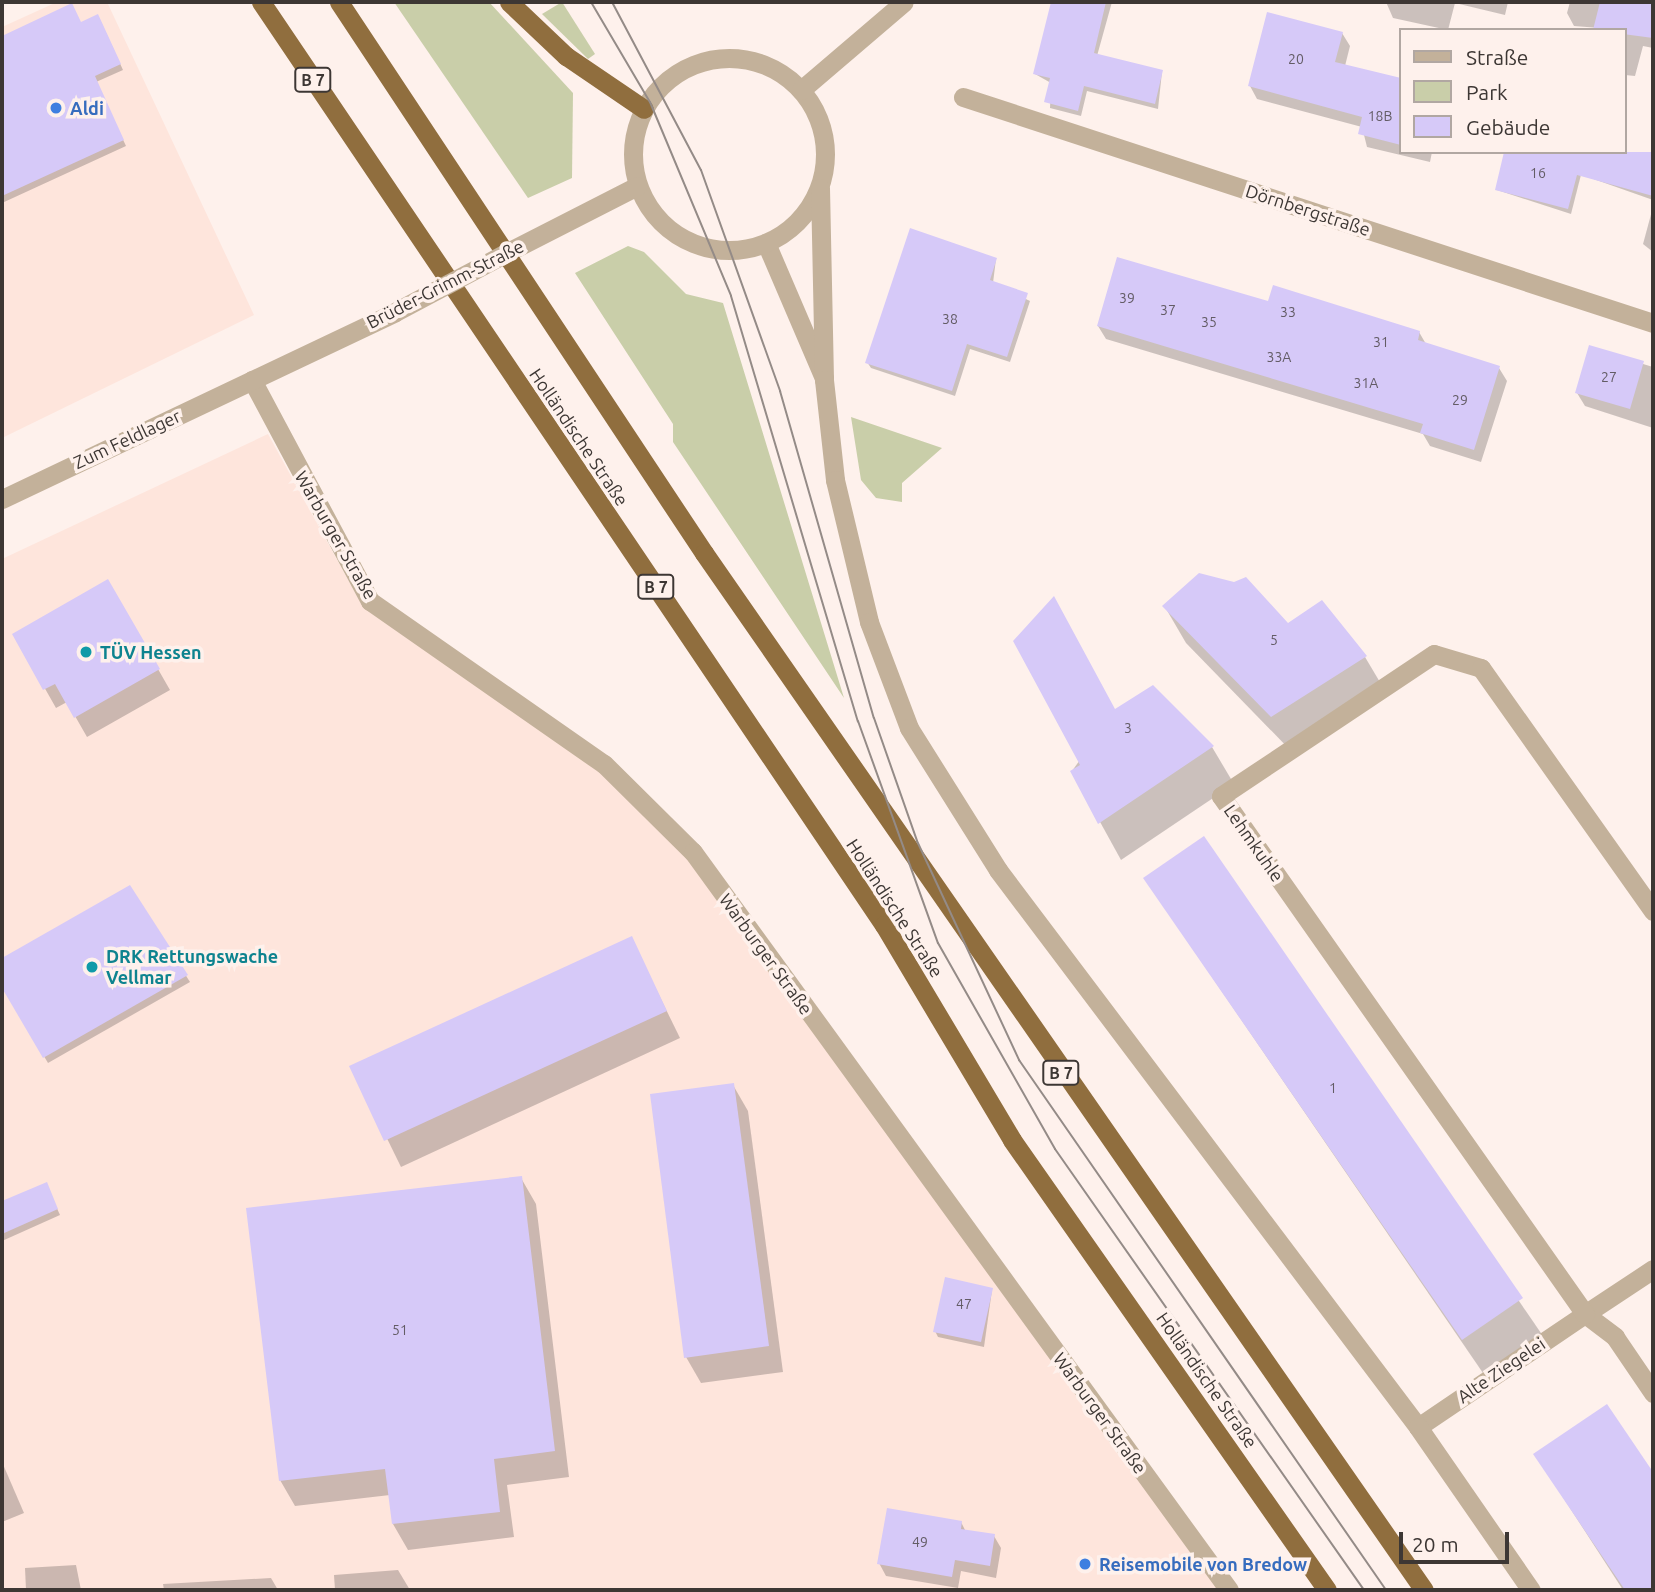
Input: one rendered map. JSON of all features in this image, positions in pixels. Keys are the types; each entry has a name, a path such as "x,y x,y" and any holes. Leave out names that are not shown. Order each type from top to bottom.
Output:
{"highway":[{"path":"254,2 271,19"},
{"name":"B 7","path":"261,2 271,19"},
{"name":"B 7","path":"339,2 704,553 1424,1590"},
{"path":"509,2 566,56 644,109"},
{"name":"Holländische Straße","path":"271,19 884,925 1012,1140 1327,1590"}],"street":[{"path":"801,90 904,2"},
{"path":"820,188 789,230 766,243 722,250 689,242 667,229 637,186 632,159 644,109 674,76 705,61 756,62 801,90 824,137 820,188 824,380 835,480 857,574 909,728 998,870 1418,1427 1531,1590"},
{"name":"Dörnbergstraße","path":"963,97 1653,323"},
{"name":"Brüder-Grimm-Straße","path":"252,380 395,312 637,186"},
{"path":"766,243 824,380"},
{"name":"Zum Feldlager","path":"2,499 252,380"},
{"name":"Warburger Straße","path":"252,380 370,601 604,764 693,852 1229,1590"},
{"name":"Lehmkuhle","path":"1585,1314 1221,796 1434,654 1481,668 1653,911"},
{"name":"Alte Ziegelei","path":"1418,1427 1653,1269"},
{"path":"1585,1314 1615,1337 1653,1393"}],"shaded area":[{"path":"57,2 107,2 254,315 2,438 2,27"},
{"path":"268,434 363,607 604,764 693,852 1229,1590 2,1590 2,559"}],"green space":[{"path":"394,2 489,2 573,93 572,178 528,198"},
{"path":"562,2 595,54 588,59 542,14"},
{"path":"628,246 644,252 686,294 723,303 844,698 673,442 673,424 575,273"},
{"path":"851,417 942,448 902,483 902,502 876,498 861,480"}],"building":[{"path":"1051,2 1106,2 1094,53 1163,70 1155,104 1084,86 1078,111 1044,102 1050,78 1033,74"},
{"path":"1600,2 1653,2 1653,38 1627,35 1627,28 1594,28"},
{"name":"Aldi","path":"72,3 81,22 98,14 121,64 95,76 124,140 2,196 2,36"},
{"path":"1267,12 1343,32 1335,62 1400,78 1400,145 1358,134 1362,117 1248,86"},
{"path":"1653,152 1653,196 1577,175 1568,209 1495,190 1504,154"},
{"path":"910,228 997,258 990,280 1028,293 1007,357 967,344 952,391 865,363"},
{"path":"1117,257 1268,301 1273,285 1420,331 1418,340 1500,366 1474,450 1420,433 1423,424 1097,326"},
{"path":"1589,345 1644,361 1630,409 1575,393"},
{"path":"1199,573 1234,582 1246,577 1288,623 1322,600 1367,656 1271,717 1162,606"},
{"name":"TÜV Hessen","path":"108,579 160,669 74,718 55,684 43,690 12,634"},
{"path":"1054,596 1115,709 1153,685 1214,746 1098,824 1070,771 1080,765 1013,641"},
{"path":"1204,836 1523,1298 1462,1340 1143,878"},
{"name":"DRK Rettungswache Vellmar","path":"130,885 188,975 43,1058 2,988 2,958"},
{"path":"632,936 667,1011 384,1141 349,1066"},
{"path":"734,1083 769,1346 684,1358 650,1094"},
{"path":"522,1176 555,1451 494,1459 500,1512 392,1524 385,1469 279,1481 246,1208"},
{"path":"47,1182 58,1209 2,1234 2,1201"},
{"path":"945,1277 993,1288 981,1342 933,1332"},
{"path":"1607,1404 1653,1472 1653,1590 1625,1590 1533,1454"},
{"path":"887,1508 962,1521 961,1529 995,1534 990,1566 955,1560 952,1577 877,1564"}],"tram line":[{"path":"591,2 650,102 731,296 858,721 938,943 1055,1149 1364,1590"},
{"path":"612,2 701,170 780,391 874,718 917,841 1019,1060 1386,1590"}],"place":[{"name":"Aldi","path":"56,108"},
{"name":"TÜV Hessen","path":"86,652"},
{"name":"DRK Rettungswache Vellmar","path":"92,967"},
{"name":"Reisemobile von Bredow","path":"1085,1564"}]}
